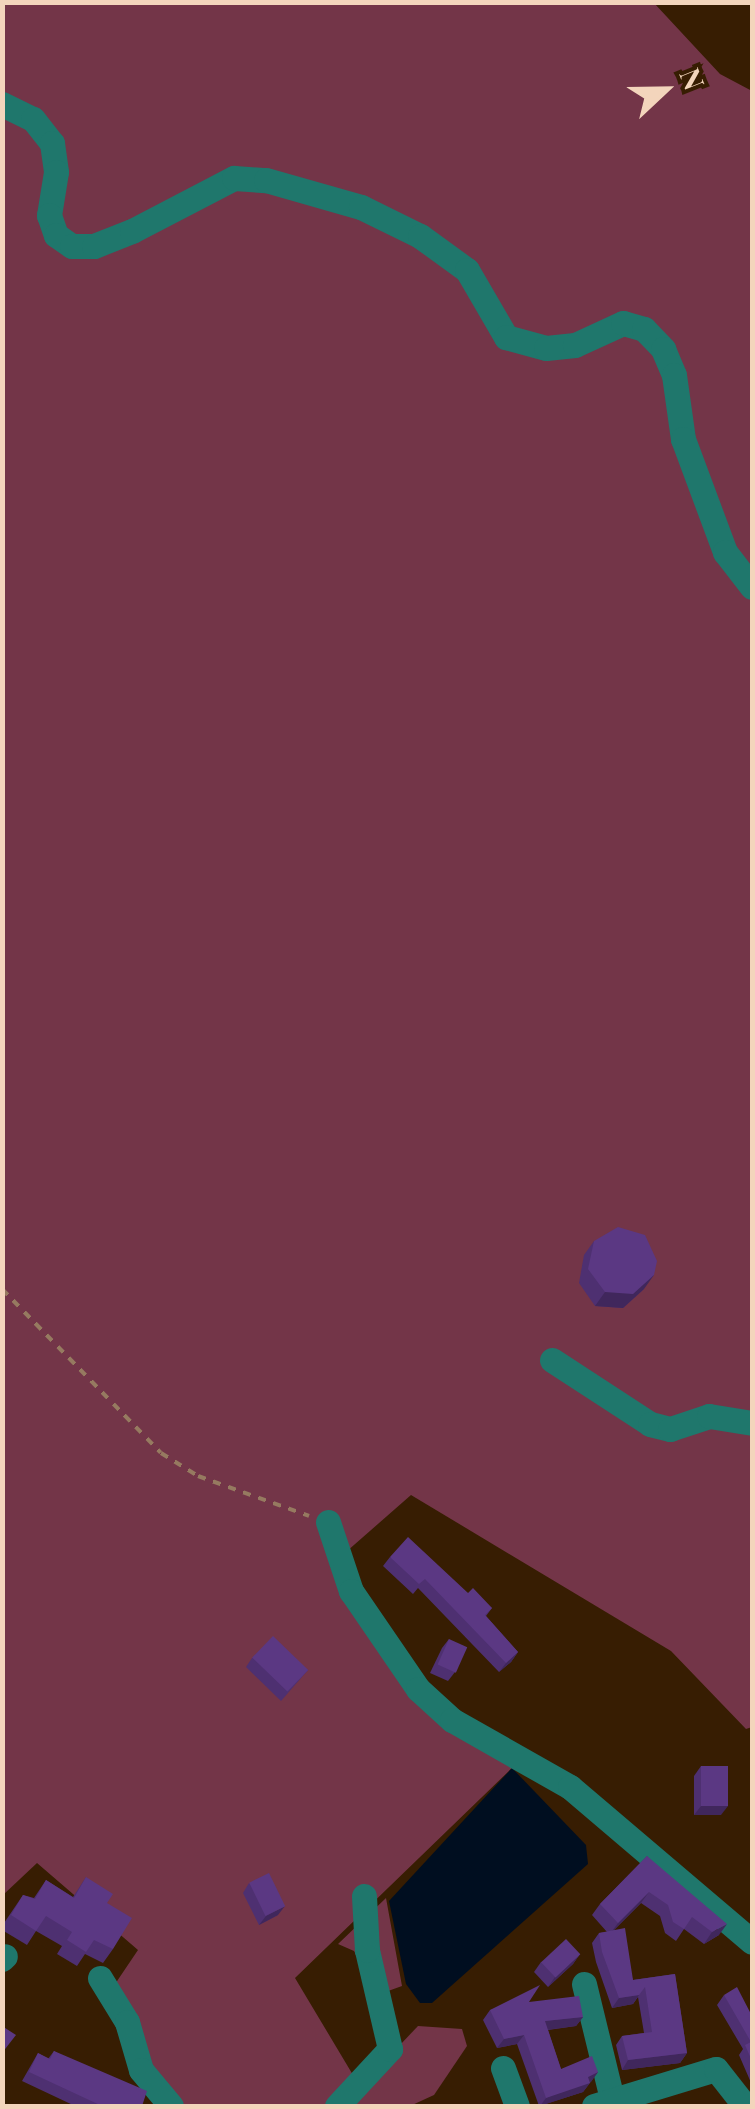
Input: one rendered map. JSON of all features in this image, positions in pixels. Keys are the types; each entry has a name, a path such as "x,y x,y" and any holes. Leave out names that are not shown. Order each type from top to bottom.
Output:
{"street":[{"path":"2,104 33,120 52,143 56,172 50,214 56,236 72,246 94,246 132,231 234,178 266,180 361,207 420,236 467,270 506,337 546,348 575,346 623,323 644,329 674,375 683,439 725,552 752,587"},
{"path":"552,1360 650,1424 670,1429 709,1416 752,1422"},
{"path":"328,1522 351,1591 418,1689 452,1720 570,1787 752,1942"},
{"path":"337,2106 390,2049 366,1950 364,1896"},
{"path":"100,1978 128,2022 141,2070 171,2106"},
{"path":"584,1984 603,2103 716,2069 745,2106"},
{"path":"503,2068 517,2106"}],"path":[{"path":"2,1289 161,1454 198,1476 328,1522"}],"shaded area":[{"path":"3,3 654,3 720,74 752,91 752,1727 746,1729 671,1651 411,1495 330,1566 427,1697 512,1768 295,1978 353,2075 328,2106 177,2106 109,1993 138,1950 37,1863 3,1895"},
{"path":"386,1898 402,1986 377,1995 354,1951 338,1944"},
{"path":"418,2026 462,2029 467,2046 434,2095 410,2106 342,2106"}],"water":[{"path":"512,1768 586,1845 588,1864 432,2003 420,2003 406,1984 389,1901"}],"building":[{"path":"618,1227 645,1235 657,1261 654,1275 633,1294 605,1292 588,1269 594,1241"},
{"path":"408,1537 468,1593 473,1588 492,1608 485,1615 518,1652 506,1663 425,1579 419,1584 390,1557"},
{"path":"273,1636 308,1670 287,1692 252,1658"},
{"path":"449,1639 467,1647 456,1673 438,1665"},
{"path":"701,1766 728,1766 728,1806 701,1806"},
{"path":"647,1856 727,1924 712,1932 692,1917 684,1929 673,1922 668,1905 649,1892 618,1923 600,1904"},
{"path":"269,1873 285,1906 265,1916 249,1883"},
{"path":"86,1877 113,1894 107,1903 132,1918 113,1949 94,1940 86,1952 67,1940 72,1932 46,1916 36,1931 11,1915 23,1895 35,1899 46,1880 74,1898"},
{"path":"625,1928 633,1980 675,1974 687,2053 628,2060 622,2036 652,2032 645,1987 639,1995 619,1998 599,1933"},
{"path":"566,1939 580,1954 555,1978 541,1962"},
{"path":"540,1985 529,2002 579,1996 583,2017 545,2021 561,2069 592,2056 598,2072 588,2077 590,2083 546,2098 524,2035 504,2039 490,2010"},
{"path":"737,1987 752,2016 752,2061 745,2045 751,2042 724,1995"},
{"path":"2,2026 16,2035 2,2053"},
{"path":"54,2051 147,2091 142,2106 102,2106 29,2072 38,2053 50,2059"}]}
